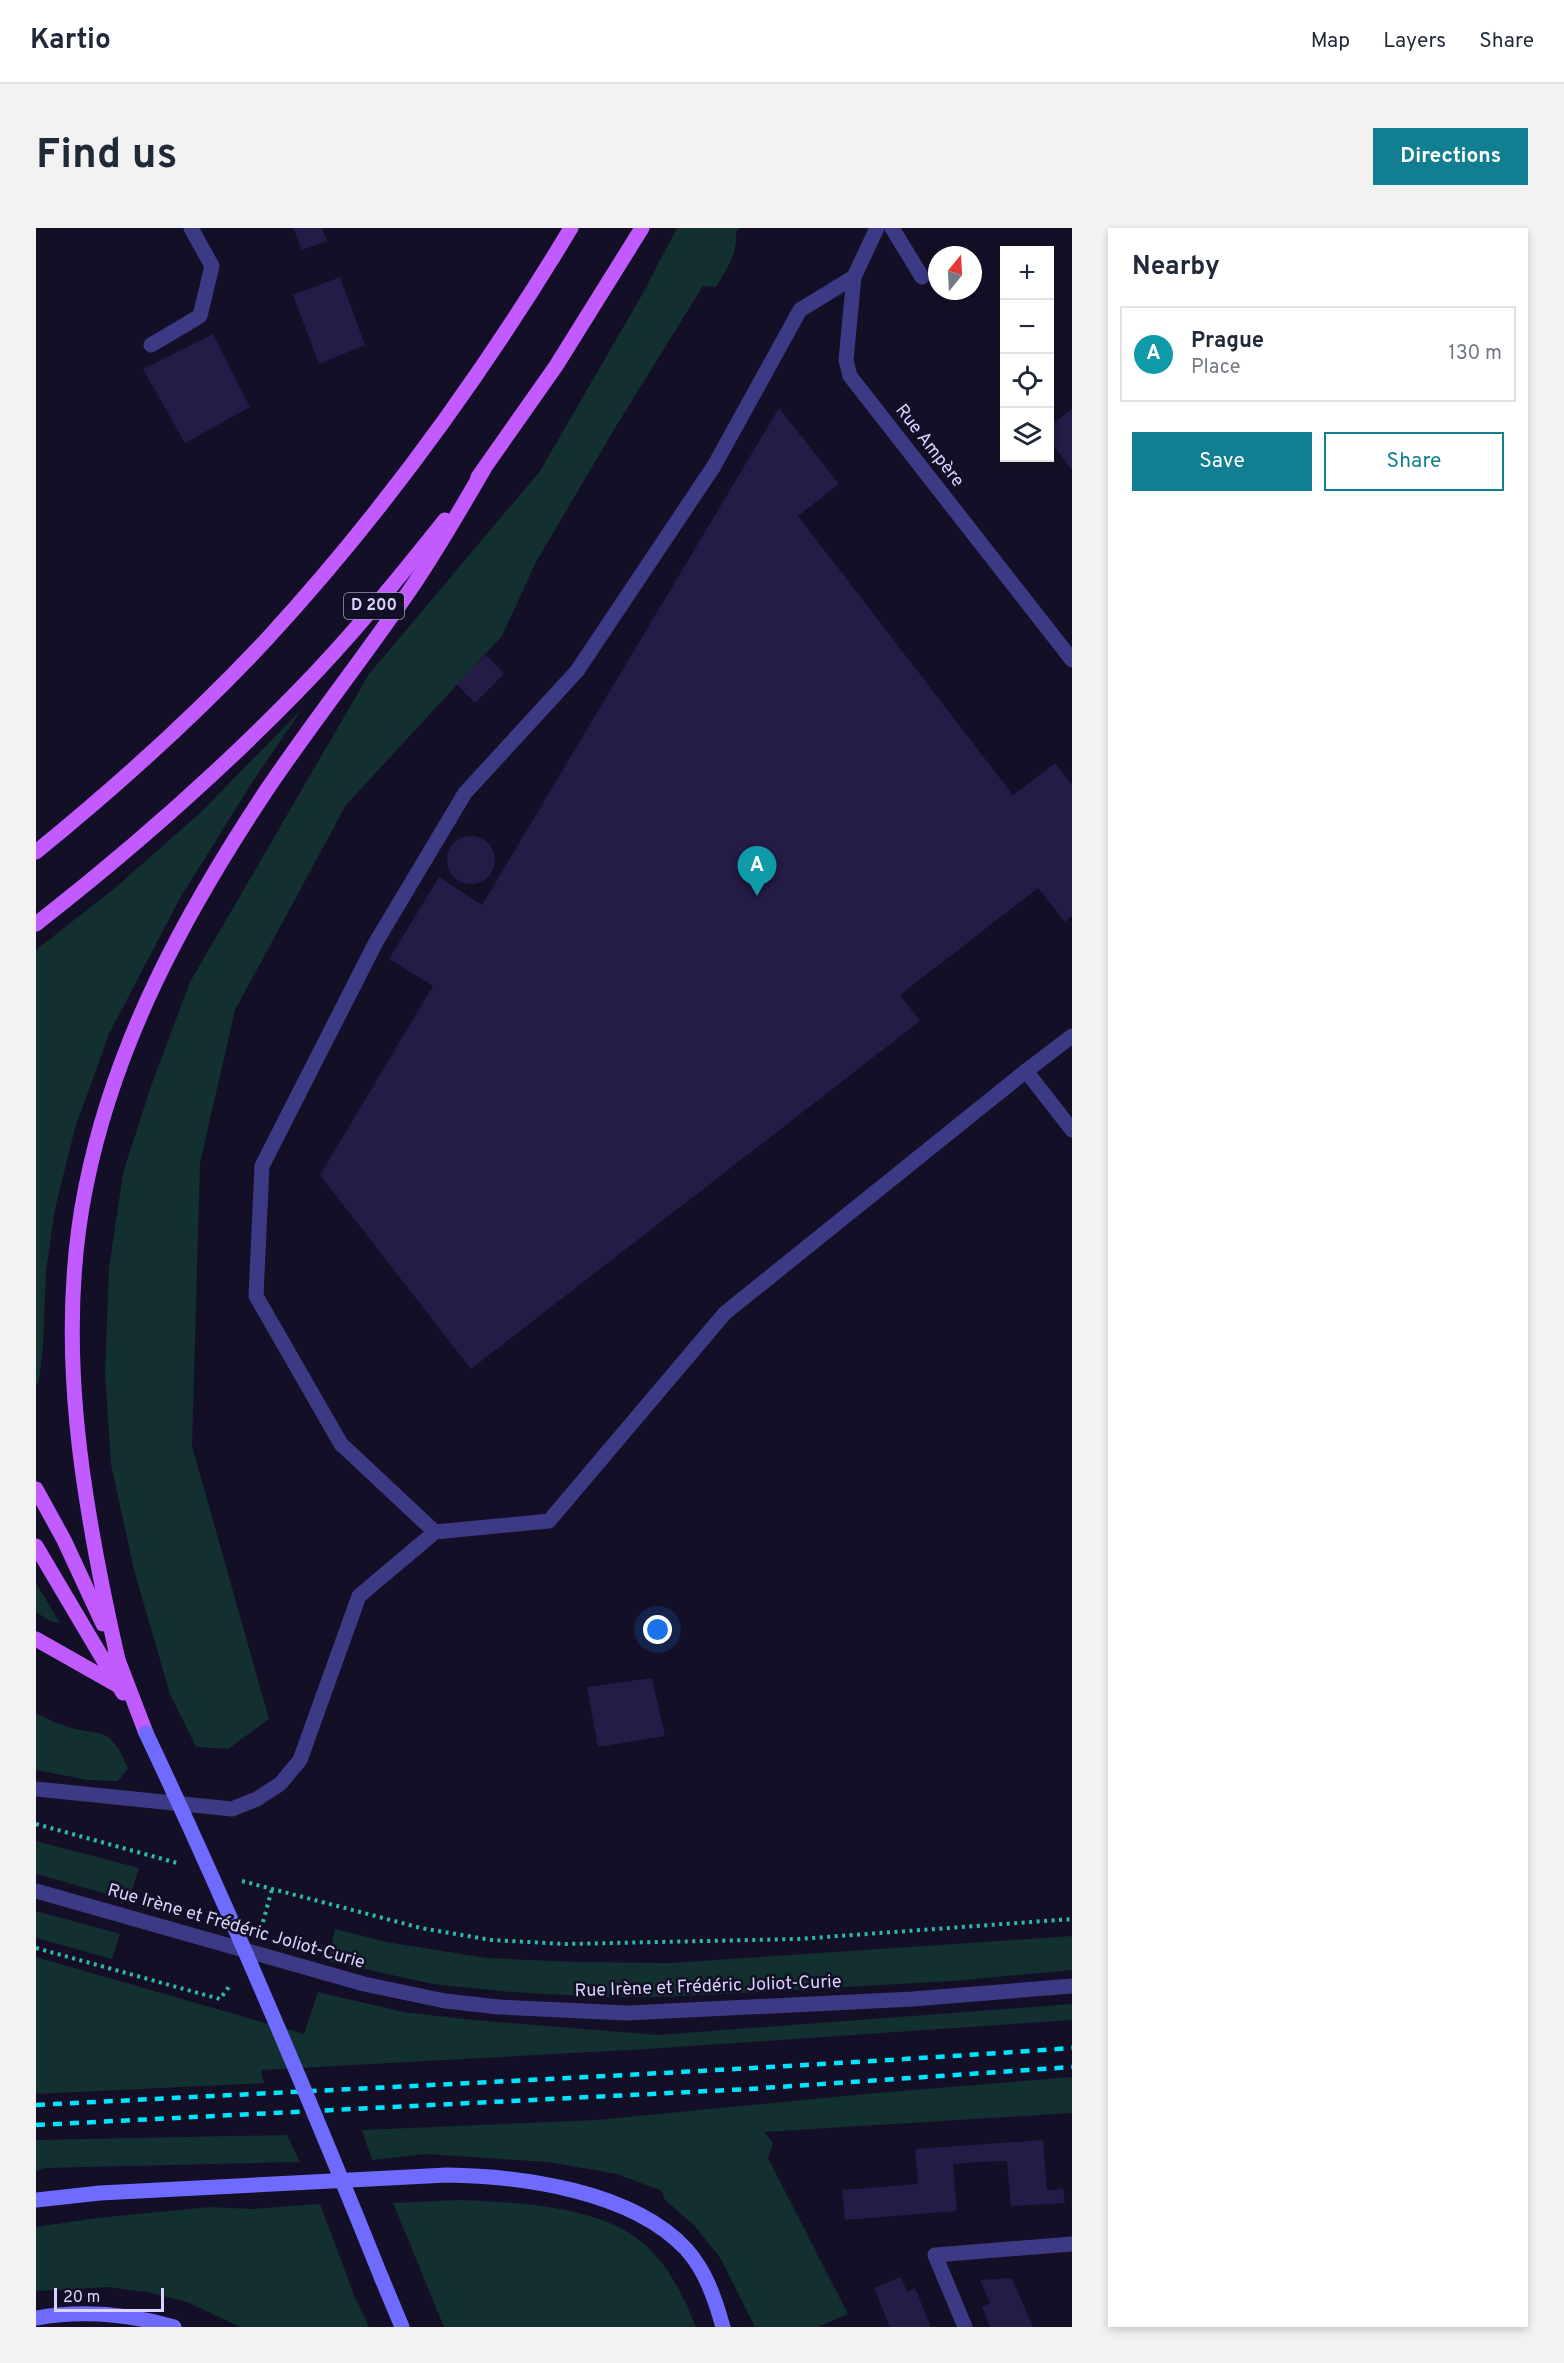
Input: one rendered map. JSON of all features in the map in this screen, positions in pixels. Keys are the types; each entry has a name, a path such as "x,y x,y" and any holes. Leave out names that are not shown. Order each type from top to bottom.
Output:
{"main road":[{"path":"36,852 103,796 181,724 265,641 323,576 381,505 466,390 571,228"},
{"name":"D 200","path":"36,924 189,795 297,692 381,598 484,469 556,366 642,228"},
{"path":"118,1659 100,1581 87,1498 73,1359 75,1276 81,1218 92,1160 110,1096 120,1064 155,980 220,862 316,718 416,581 484,469"},
{"path":"36,1489 89,1591 146,1733 256,1973 402,2327"},
{"path":"36,1546 146,1733"},
{"path":"36,1639 118,1685"},
{"path":"36,2200 100,2193 447,2175 500,2176 548,2184 621,2207 657,2225 673,2238 690,2255 706,2279 723,2327"},
{"path":"36,2318 105,2314 174,2327"}],"street":[{"path":"151,345 200,316 212,266 191,228"},
{"name":"Rue Ampère","path":"877,228 854,277 846,360 850,376 1072,660"},
{"path":"892,228 922,277"},
{"path":"435,1532 341,1444 256,1296 262,1166 376,942 465,793 577,671 714,466 800,310 854,277"},
{"path":"36,1790 232,1809 257,1799 280,1784 300,1761 358,1596 435,1532 549,1521 724,1314 1072,1036"},
{"path":"1026,1071 1072,1130"},
{"name":"Rue Irène et Frédéric Joliot-Curie","path":"36,1891 334,1977 420,1997 471,2005 627,2013 751,2008 1072,1986"},
{"path":"965,2327 935,2255 1072,2244"}],"path":[{"path":"36,1824 182,1864"},
{"path":"238,1880 421,1928 491,1940 555,1943 798,1939 1072,1919"},
{"path":"36,1948 220,1999 255,1953"}],"green space":[{"path":"677,228 740,228 736,233 735,248 727,268 716,287 703,286 618,423 536,562 502,636 346,805 235,1010 200,1163 192,1446 269,1719 228,1749 196,1747 170,1694 134,1570 111,1464 105,1372 109,1268 123,1173 151,1086 190,982 369,674 540,471 643,293"},
{"path":"302,709 253,781 180,898 109,1034 75,1128 55,1209 46,1271 43,1346 39,1382 36,1385 36,950 116,887 199,814"},
{"path":"36,1583 60,1623 50,1621 36,1612"},
{"path":"36,1713 62,1725 109,1737 115,1743 128,1768 118,1781 88,1780 36,1770"},
{"path":"36,1841 139,1868 129,1900 36,1874"},
{"path":"36,1911 120,1934 112,1959 36,1938"},
{"path":"335,1929 386,1942 487,1958 671,1963 1072,1936 1072,1970 952,1981 660,1997 601,1997 511,1992 433,1984 328,1961"},
{"path":"36,1957 304,2034 318,1992 403,2012 658,2035 1072,2004 1072,2020 647,2049 261,2070 264,2083 36,2094"},
{"path":"1072,2077 1072,2113 764,2132 773,2143 768,2158 848,2314 818,2327 755,2327 721,2259 694,2225 665,2200 662,2191 617,2174 548,2162 426,2154 372,2160 362,2130 597,2120"},
{"path":"287,2135 300,2162 45,2168 36,2171 36,2140"},
{"path":"459,2200 530,2204 556,2208 580,2213 625,2230 652,2251 668,2271 696,2327 444,2327 393,2203"},
{"path":"320,2204 354,2295 369,2327 240,2327 187,2302 147,2292 108,2287 36,2291 36,2227 97,2218 210,2207 251,2209"}],"building":[{"path":"293,228 322,228 327,241 302,250"},
{"path":"340,277 365,345 319,364 293,295"},
{"path":"213,334 250,407 185,443 143,369"},
{"path":"779,408 839,484 798,516 1013,795 1055,763 1072,785 1072,916 1065,922 1038,888 900,995 920,1021 471,1369 320,1175 433,986 389,959 439,877 482,905"},
{"path":"1072,409 1072,470 1054,446 1054,423"},
{"path":"486,655 504,674 475,703 456,684"},
{"path":"466,836 476,836 488,843 495,855 495,865 488,877 476,884 466,884 451,873 447,865 447,855 458,840"},
{"path":"652,1678 665,1736 598,1747 587,1687"},
{"path":"1043,2140 1047,2190 1063,2189 1065,2203 1011,2206 1007,2161 953,2164 957,2211 845,2220 842,2190 918,2184 915,2149"},
{"path":"901,2277 907,2292 915,2288 931,2327 890,2327 874,2288"},
{"path":"1012,2278 1033,2327 990,2327 982,2307 990,2303 980,2280"}],"railway":[{"path":"36,2105 684,2072 1072,2048"},
{"path":"36,2125 749,2089 1072,2067"}],"place":[{"name":"Prague","path":"757,896"}]}
